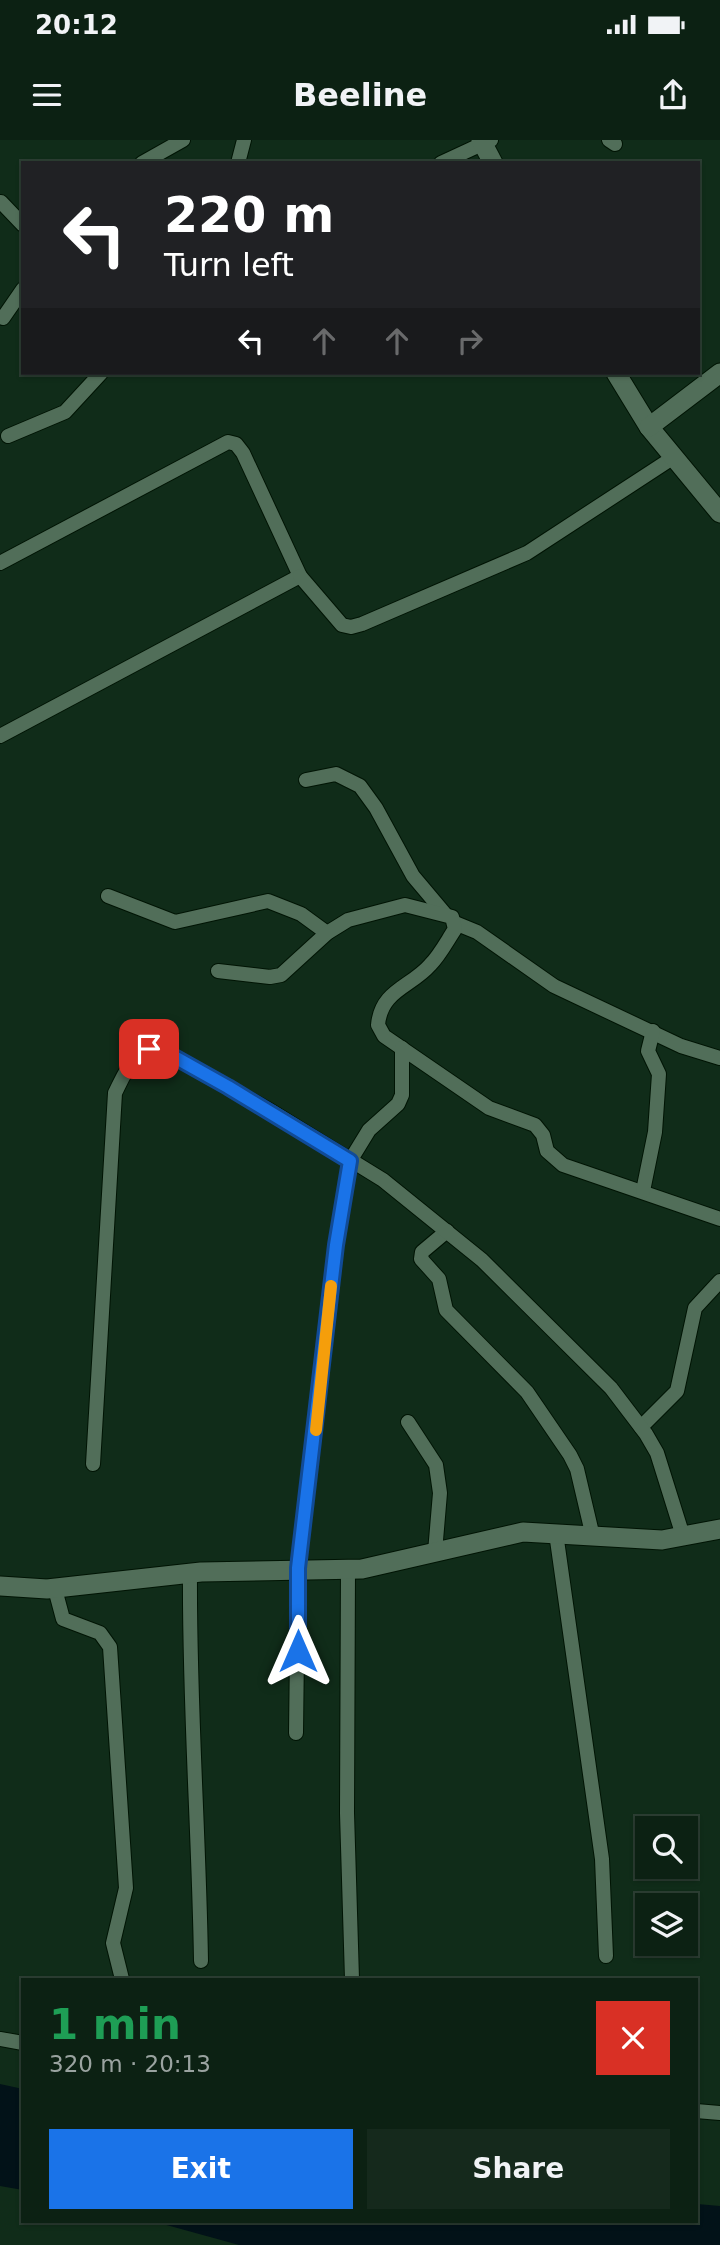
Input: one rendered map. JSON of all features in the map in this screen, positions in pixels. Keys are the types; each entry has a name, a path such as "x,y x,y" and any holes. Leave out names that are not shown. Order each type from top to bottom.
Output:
{"street":[{"path":"146,161 183,140"},
{"path":"239,161 244,140"},
{"path":"445,161 485,141 492,161"},
{"path":"1,202 21,223"},
{"path":"2,318 21,292"},
{"path":"649,427 720,373"},
{"path":"8,436 65,412 99,375"},
{"path":"617,375 649,427 720,513"},
{"path":"0,563 228,442 236,444 243,453 300,576 342,625 351,627 527,553 674,457"},
{"path":"0,736 300,576"},
{"path":"306,780 336,774 360,786 376,808 413,876 450,918 455,929 429,967 392,992 378,1017 379,1030 489,1108 535,1125 543,1135 547,1151 563,1165 720,1219"},
{"path":"108,896 168,922 268,901 301,914 327,933"},
{"path":"218,971 270,977 281,975 327,933 348,920 398,905 450,918 477,932 554,986 689,1049 720,1058"},
{"path":"643,1191 655,1132 659,1073 648,1051 653,1031"},
{"path":"296,1733 298,1568 336,1245 350,1161 369,1130 398,1104 402,1095 402,1048"},
{"path":"93,1464 116,1093 137,1055 149,1049 162,1050 271,1111 402,1193 482,1260 595,1371 641,1427 657,1453 683,1535"},
{"path":"447,1231 422,1252 421,1259 439,1279 446,1310 527,1392 570,1455 577,1469 593,1537"},
{"path":"641,1427 677,1391 695,1308 720,1281"},
{"path":"408,1422 436,1465 440,1493 435,1552"},
{"path":"0,1586 55,1588 190,1573 298,1568 362,1569 523,1532 662,1539 720,1529"},
{"path":"556,1532 602,1859 606,1956"},
{"path":"348,1569 346,1813 352,1978"},
{"path":"190,1573 190,1689 198,1811 201,1961"},
{"path":"55,1588 63,1619 100,1633 110,1647 127,1888 113,1943 122,1978"},
{"path":"0,2039 21,2043"},
{"path":"698,2112 720,2113"}],"shaded area":[{"path":"0,2084 21,2089 21,2190 0,2186"},
{"path":"698,2204 720,2206 720,2245 239,2245 159,2223 698,2223"}],"slow traffic":[{"path":"316,1430 331,1286"}],"route":[{"path":"149,1049 162,1050 271,1111 350,1161 336,1245 322,1383 298,1568 298,1651"}]}
